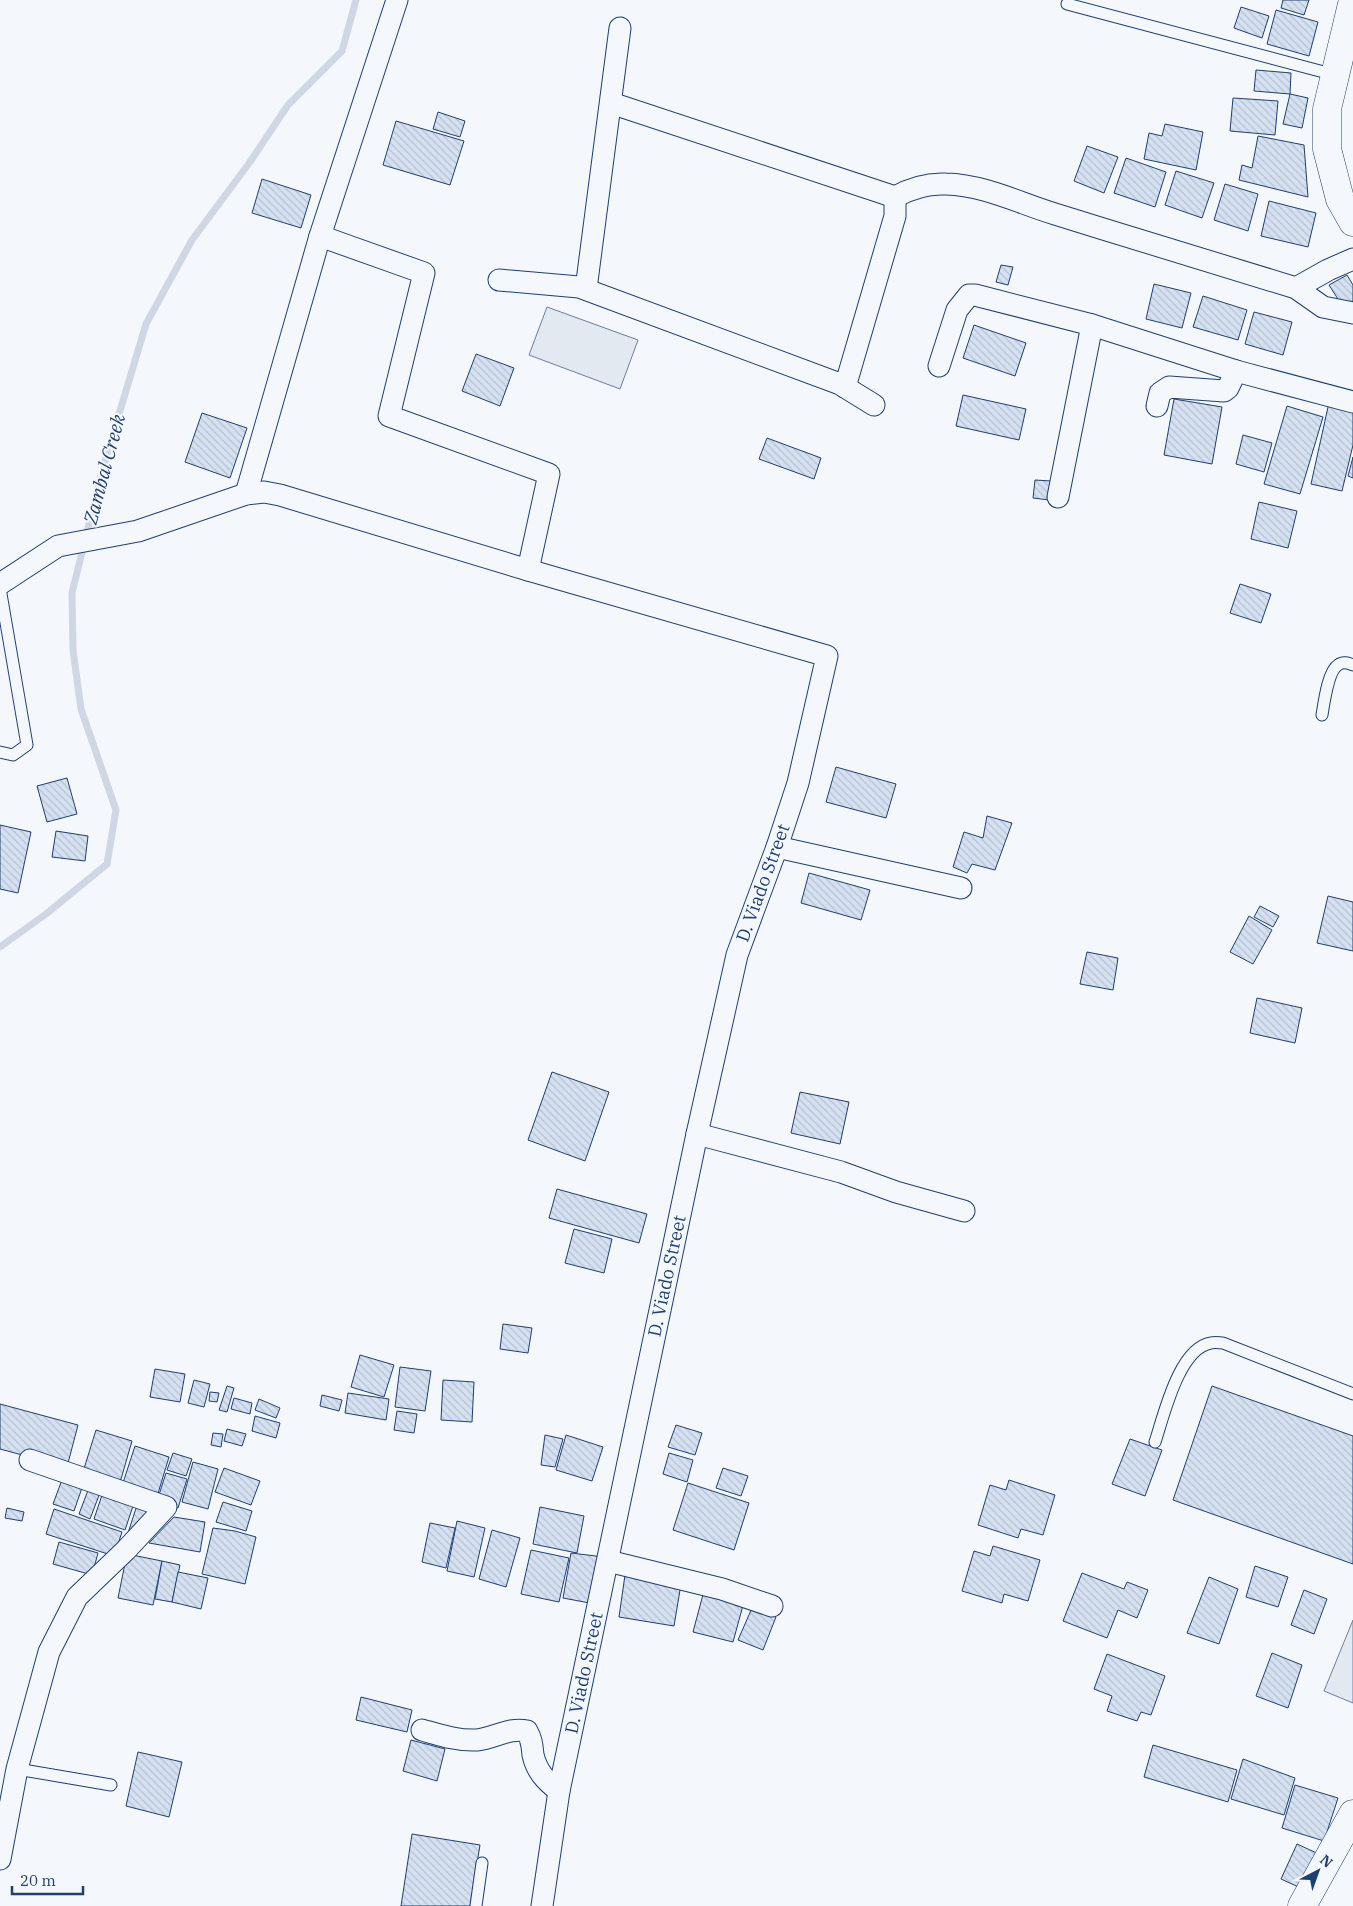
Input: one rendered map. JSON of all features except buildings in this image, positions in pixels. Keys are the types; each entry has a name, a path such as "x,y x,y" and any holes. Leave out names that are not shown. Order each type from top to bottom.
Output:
{"main road":[{"path":"1353,0 1327,109 1327,149 1340,199 1353,222"},
{"path":"1302,1906 1353,1814"}],"street":[{"path":"246,494 320,236 397,0"},
{"path":"586,289 620,28"},
{"path":"610,103 895,198"},
{"path":"895,198 908,190 930,184 946,184 981,189 1044,211 1296,288 1323,307 1353,313"},
{"path":"846,387 895,216 895,198"},
{"path":"0,584 58,546 138,531 246,494 264,492 528,570 549,474 390,416 424,273 320,236"},
{"path":"1296,288 1328,270 1353,259"},
{"path":"499,280 579,286 846,387 874,405"},
{"path":"939,366 957,310 969,295 975,295 1092,325 1236,371 1353,402"},
{"path":"1058,497 1092,325"},
{"path":"1157,406 1160,393 1169,387 1224,391 1228,388 1236,371"},
{"name":"D. Viado Street","path":"528,570 827,656 798,783 778,847 736,955 558,1791 546,1905"},
{"path":"778,847 961,888"},
{"path":"697,1134 841,1172 896,1192 964,1211"},
{"path":"0,1859 17,1769 49,1652 77,1597 126,1550 166,1507 30,1460"},
{"path":"608,1561 722,1588 772,1606"},
{"path":"422,1730 451,1739 478,1740 513,1730 527,1732 532,1739 537,1768 544,1779 558,1791"}],"lane":[{"path":"1068,4 1335,75"},
{"path":"0,588 27,745 13,755 0,752"},
{"path":"1322,715 1332,671 1338,664 1345,662 1353,666"},
{"path":"1155,1442 1172,1388 1187,1360 1199,1348 1211,1343 1223,1343 1353,1394"},
{"path":"17,1769 111,1785"},
{"path":"476,1906 482,1863"}],"shaded area":[{"path":"547,307 638,340 620,389 529,355"},
{"path":"1353,1620 1353,1703 1324,1691"}],"waterway":[{"name":"Zambal Creek","path":"0,947 46,914 107,864 116,810 81,709 73,650 72,593 102,471 146,324 192,240 250,162 288,105 342,51 356,0"}]}
